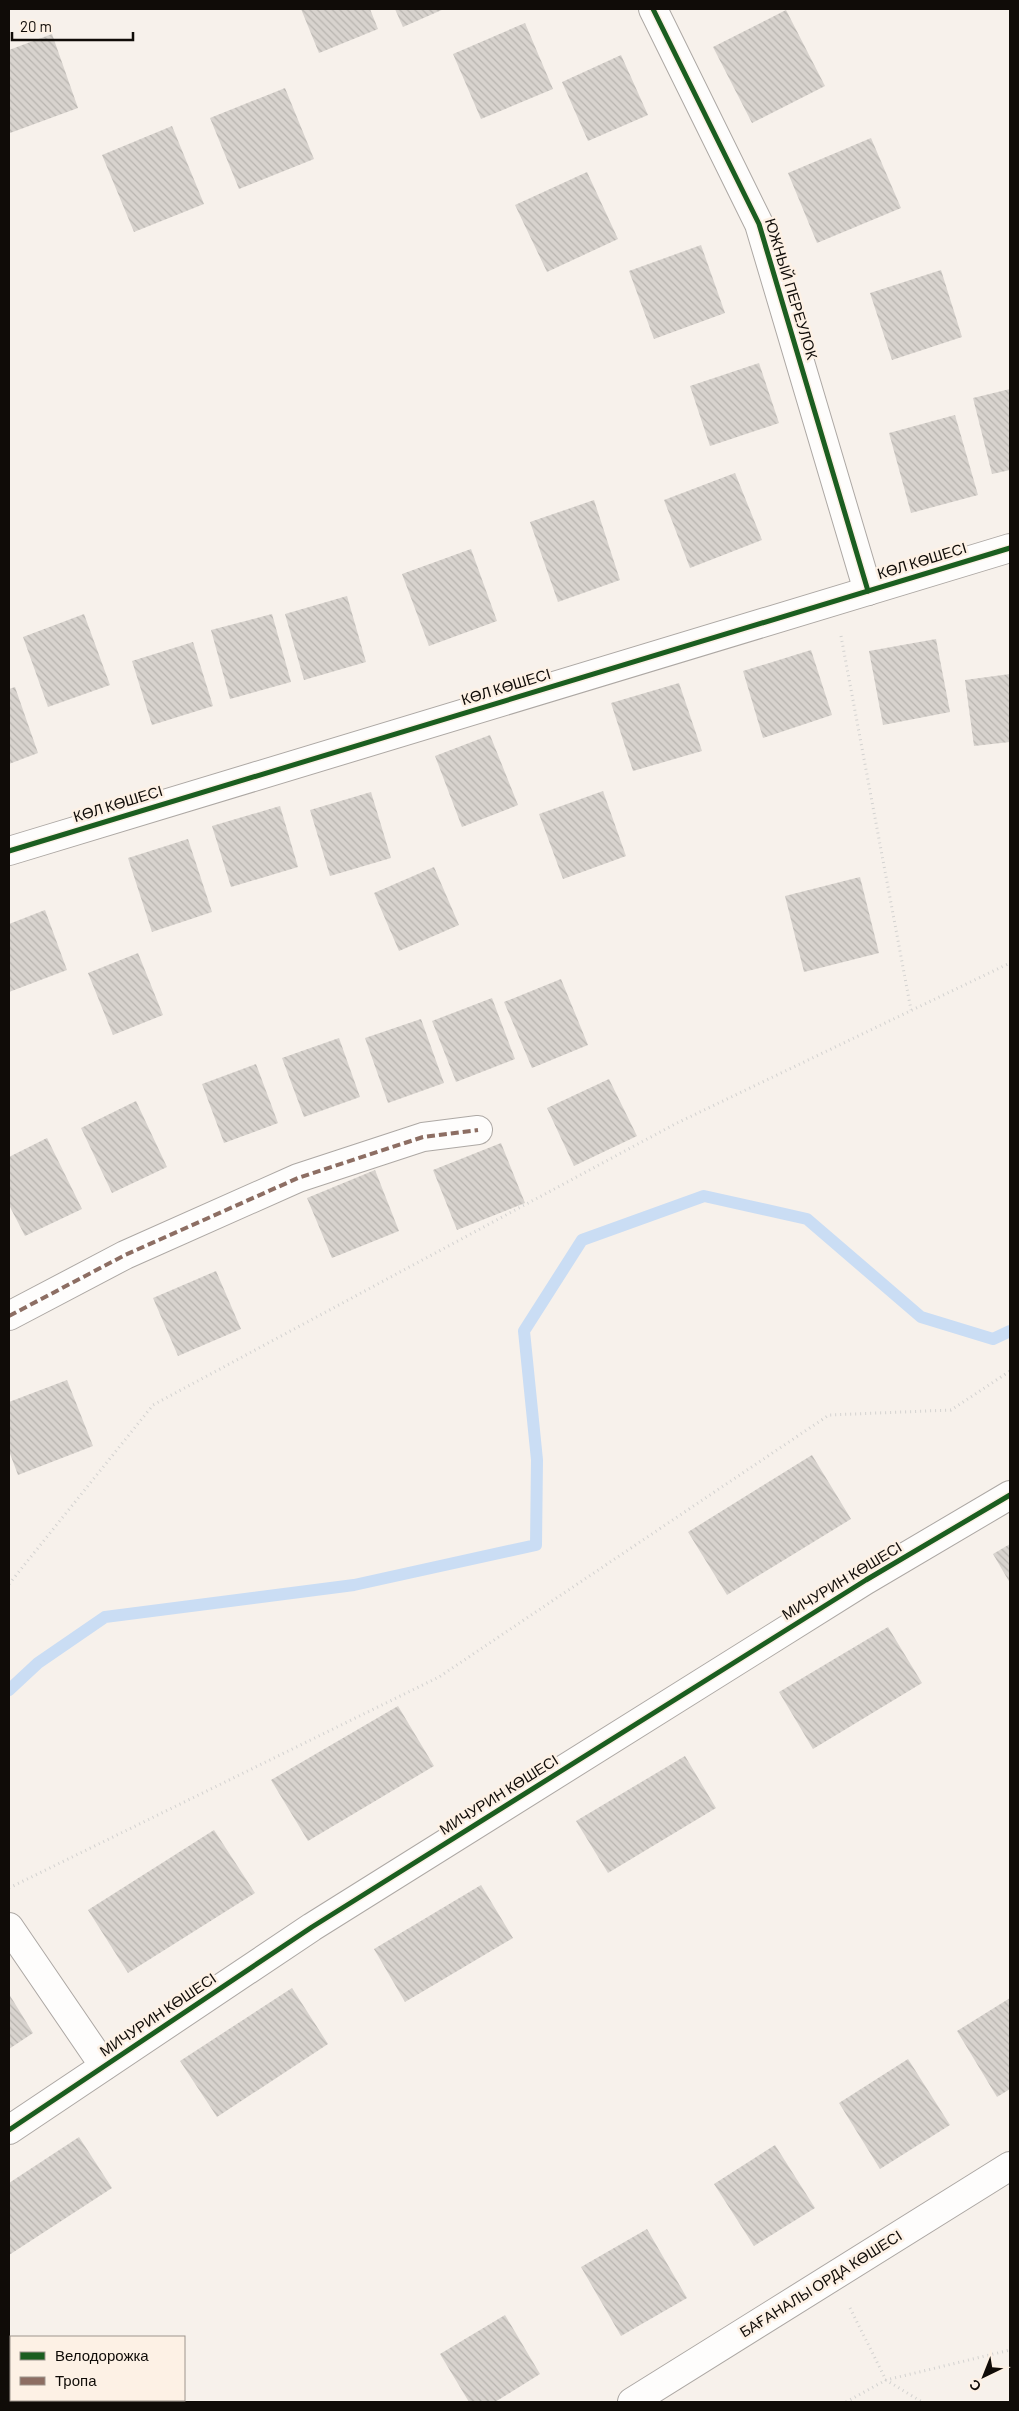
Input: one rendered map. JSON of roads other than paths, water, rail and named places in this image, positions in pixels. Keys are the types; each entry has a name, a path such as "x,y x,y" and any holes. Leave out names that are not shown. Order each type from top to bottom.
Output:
{"street":[{"name":"ЮЖНЫЙ ПЕРЕУЛОК","path":"653,9 760,224 868,591"},
{"name":"КӨЛ КӨШЕСІ","path":"9,851 1010,548"},
{"path":"9,1316 125,1255 298,1178 423,1137 478,1130"},
{"name":"МИЧУРИН КӨШЕСІ","path":"9,2130 312,1927 857,1585 1010,1495"},
{"path":"9,1927 104,2066"},
{"name":"БАҒАНАЛЫ ОРДА КӨШЕСІ","path":"632,2402 1010,2166"}],"waterway":[{"path":"9,1690 38,1663 105,1617 354,1585 536,1545 537,1460 524,1331 582,1240 704,1196 807,1219 921,1317 993,1339 1010,1331"}]}
